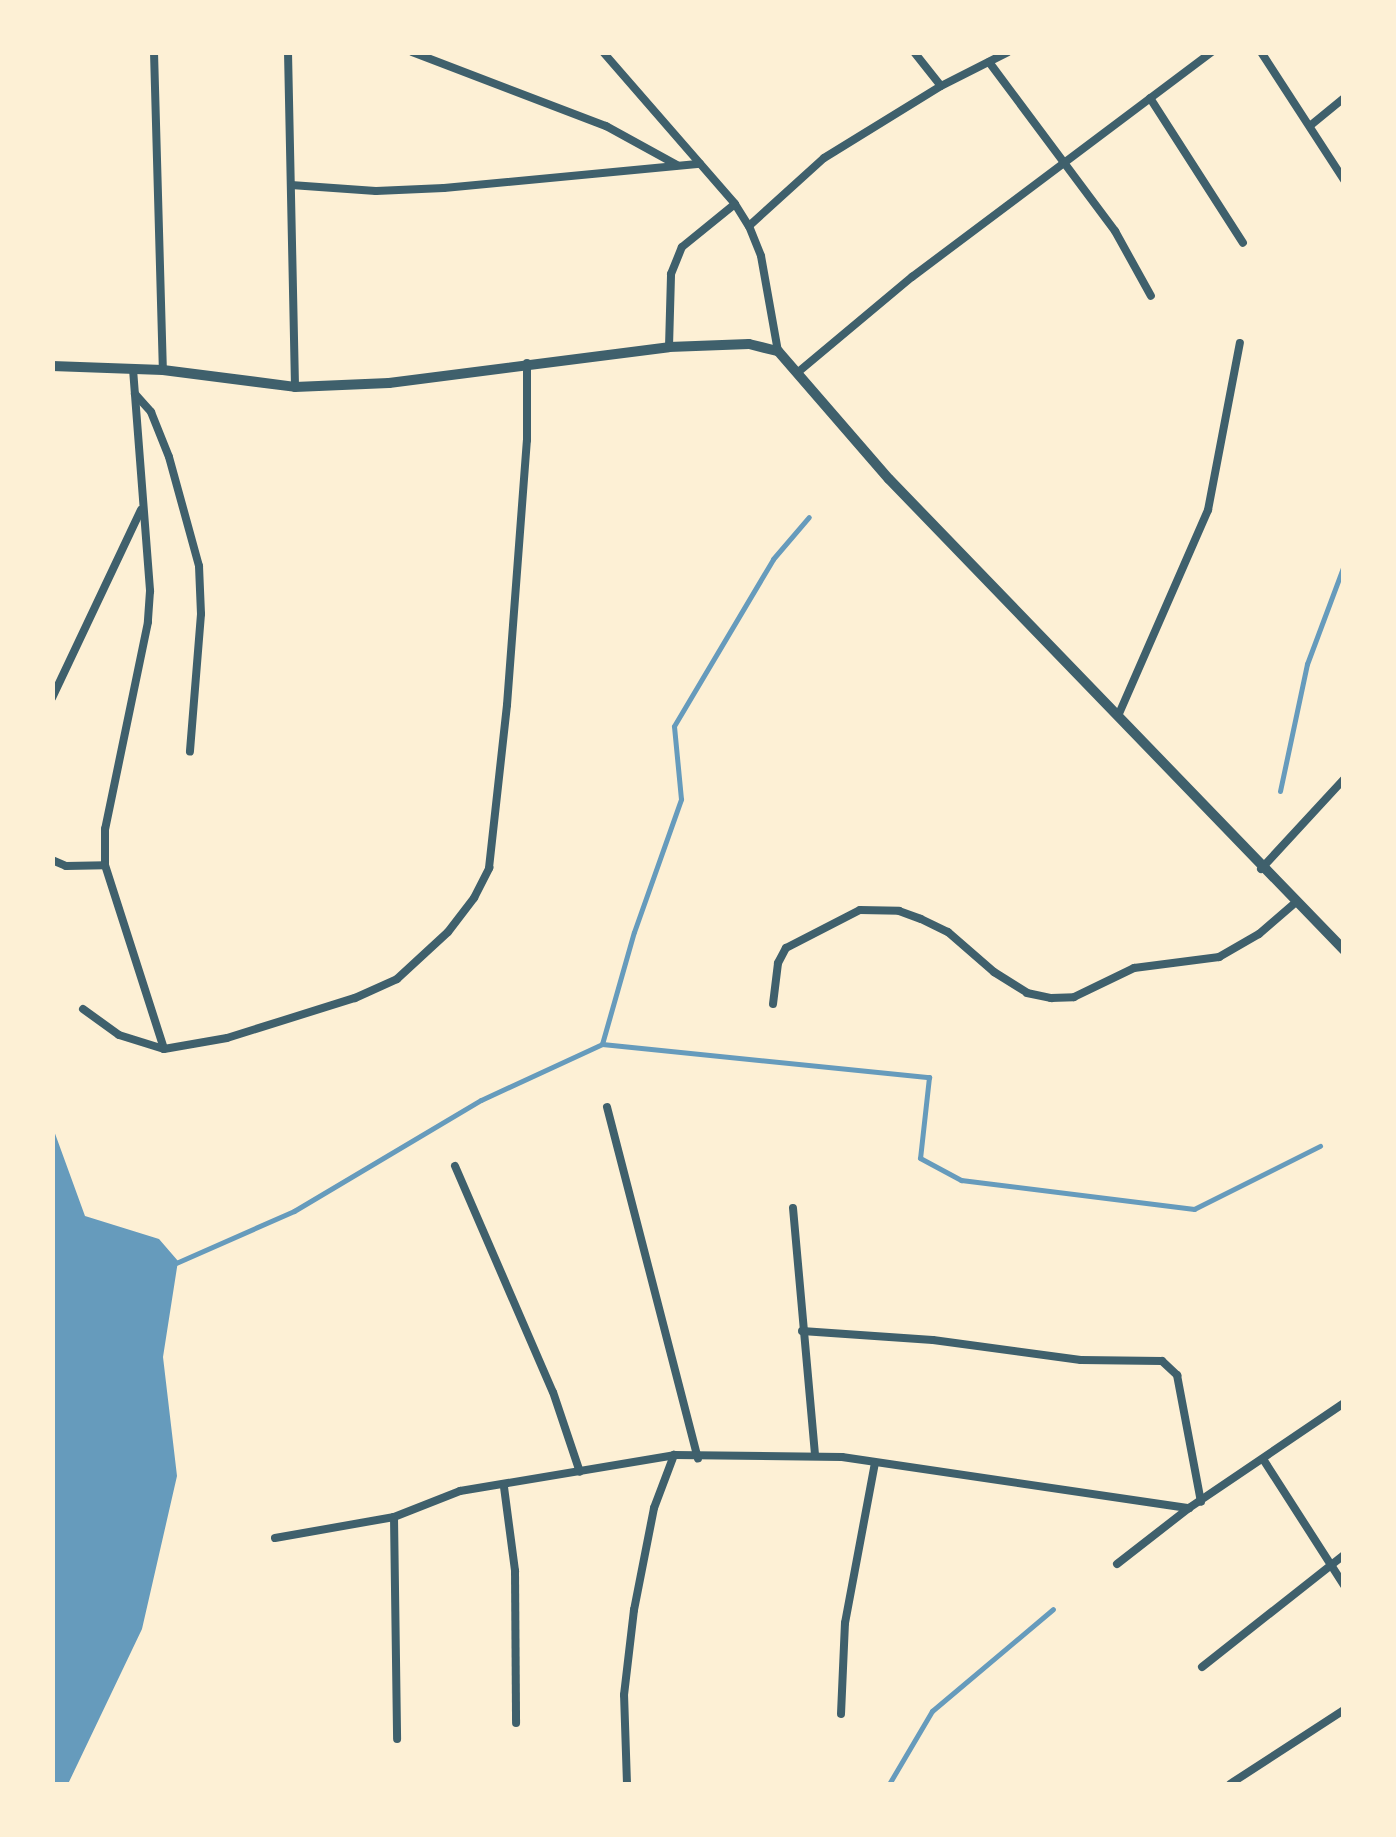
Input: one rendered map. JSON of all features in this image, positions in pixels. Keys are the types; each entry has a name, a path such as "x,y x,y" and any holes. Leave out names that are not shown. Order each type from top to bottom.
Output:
{"street":[{"path":"154,52 164,370"},
{"path":"288,52 295,387"},
{"path":"412,52 434,55 606,126 677,165"},
{"path":"602,52 735,204 761,256 778,350 797,373 888,479 1344,950"},
{"path":"914,52 941,86"},
{"path":"748,226 824,158 941,86 1008,52"},
{"path":"797,373 912,277 1212,52"},
{"path":"1261,52 1312,125 1344,180"},
{"path":"989,62 1115,231 1150,296"},
{"path":"1150,98 1243,243"},
{"path":"1312,125 1344,98"},
{"path":"291,185 376,191 460,188 700,164"},
{"path":"669,347 670,274 682,246 735,204"},
{"path":"52,366 164,370 295,387 389,384 669,347 749,344 778,350"},
{"path":"1118,716 1208,510 1240,344"},
{"path":"83,1009 120,1035 164,1049 227,1038 354,998 397,979 448,932 474,898 489,868 507,705 527,440 527,363"},
{"path":"133,369 148,622 105,829 106,864 164,1049"},
{"path":"135,394 150,412 169,457 199,566 200,632 190,752"},
{"path":"52,698 143,506"},
{"path":"1262,869 1344,778"},
{"path":"52,860 66,866 106,864"},
{"path":"773,1004 778,964 786,948 860,910 900,911 921,918 948,932 994,972 1027,993 1051,998 1074,997 1134,968 1219,957 1259,934 1296,902"},
{"path":"607,1107 698,1458"},
{"path":"456,1166 553,1392 580,1472"},
{"path":"794,1208 815,1456"},
{"path":"802,1331 934,1340 1062,1358 1162,1361 1177,1375 1200,1502"},
{"path":"1118,1564 1189,1508 1344,1403"},
{"path":"627,1784 622,1751 624,1695 634,1610 654,1508 674,1455"},
{"path":"275,1538 394,1517 460,1491 504,1487 674,1455 815,1456 1189,1508"},
{"path":"1263,1458 1344,1585"},
{"path":"841,1714 845,1623 875,1463"},
{"path":"504,1487 515,1572 516,1723"},
{"path":"394,1517 396,1739"},
{"path":"1202,1667 1344,1554"},
{"path":"1230,1784 1344,1710"}],"water":[{"path":"53,1128 85,1216 159,1239 178,1261 163,1357 177,1476 142,1629 68,1784 52,1784"}],"waterway":[{"path":"602,1044 634,932 681,799 674,726 773,559 809,517"},
{"path":"1280,791 1307,664 1344,565"},
{"path":"176,1263 294,1211 481,1100 602,1044 929,1077 920,1158 961,1180 1194,1209 1320,1146"},
{"path":"889,1784 932,1711 1053,1609"}]}
